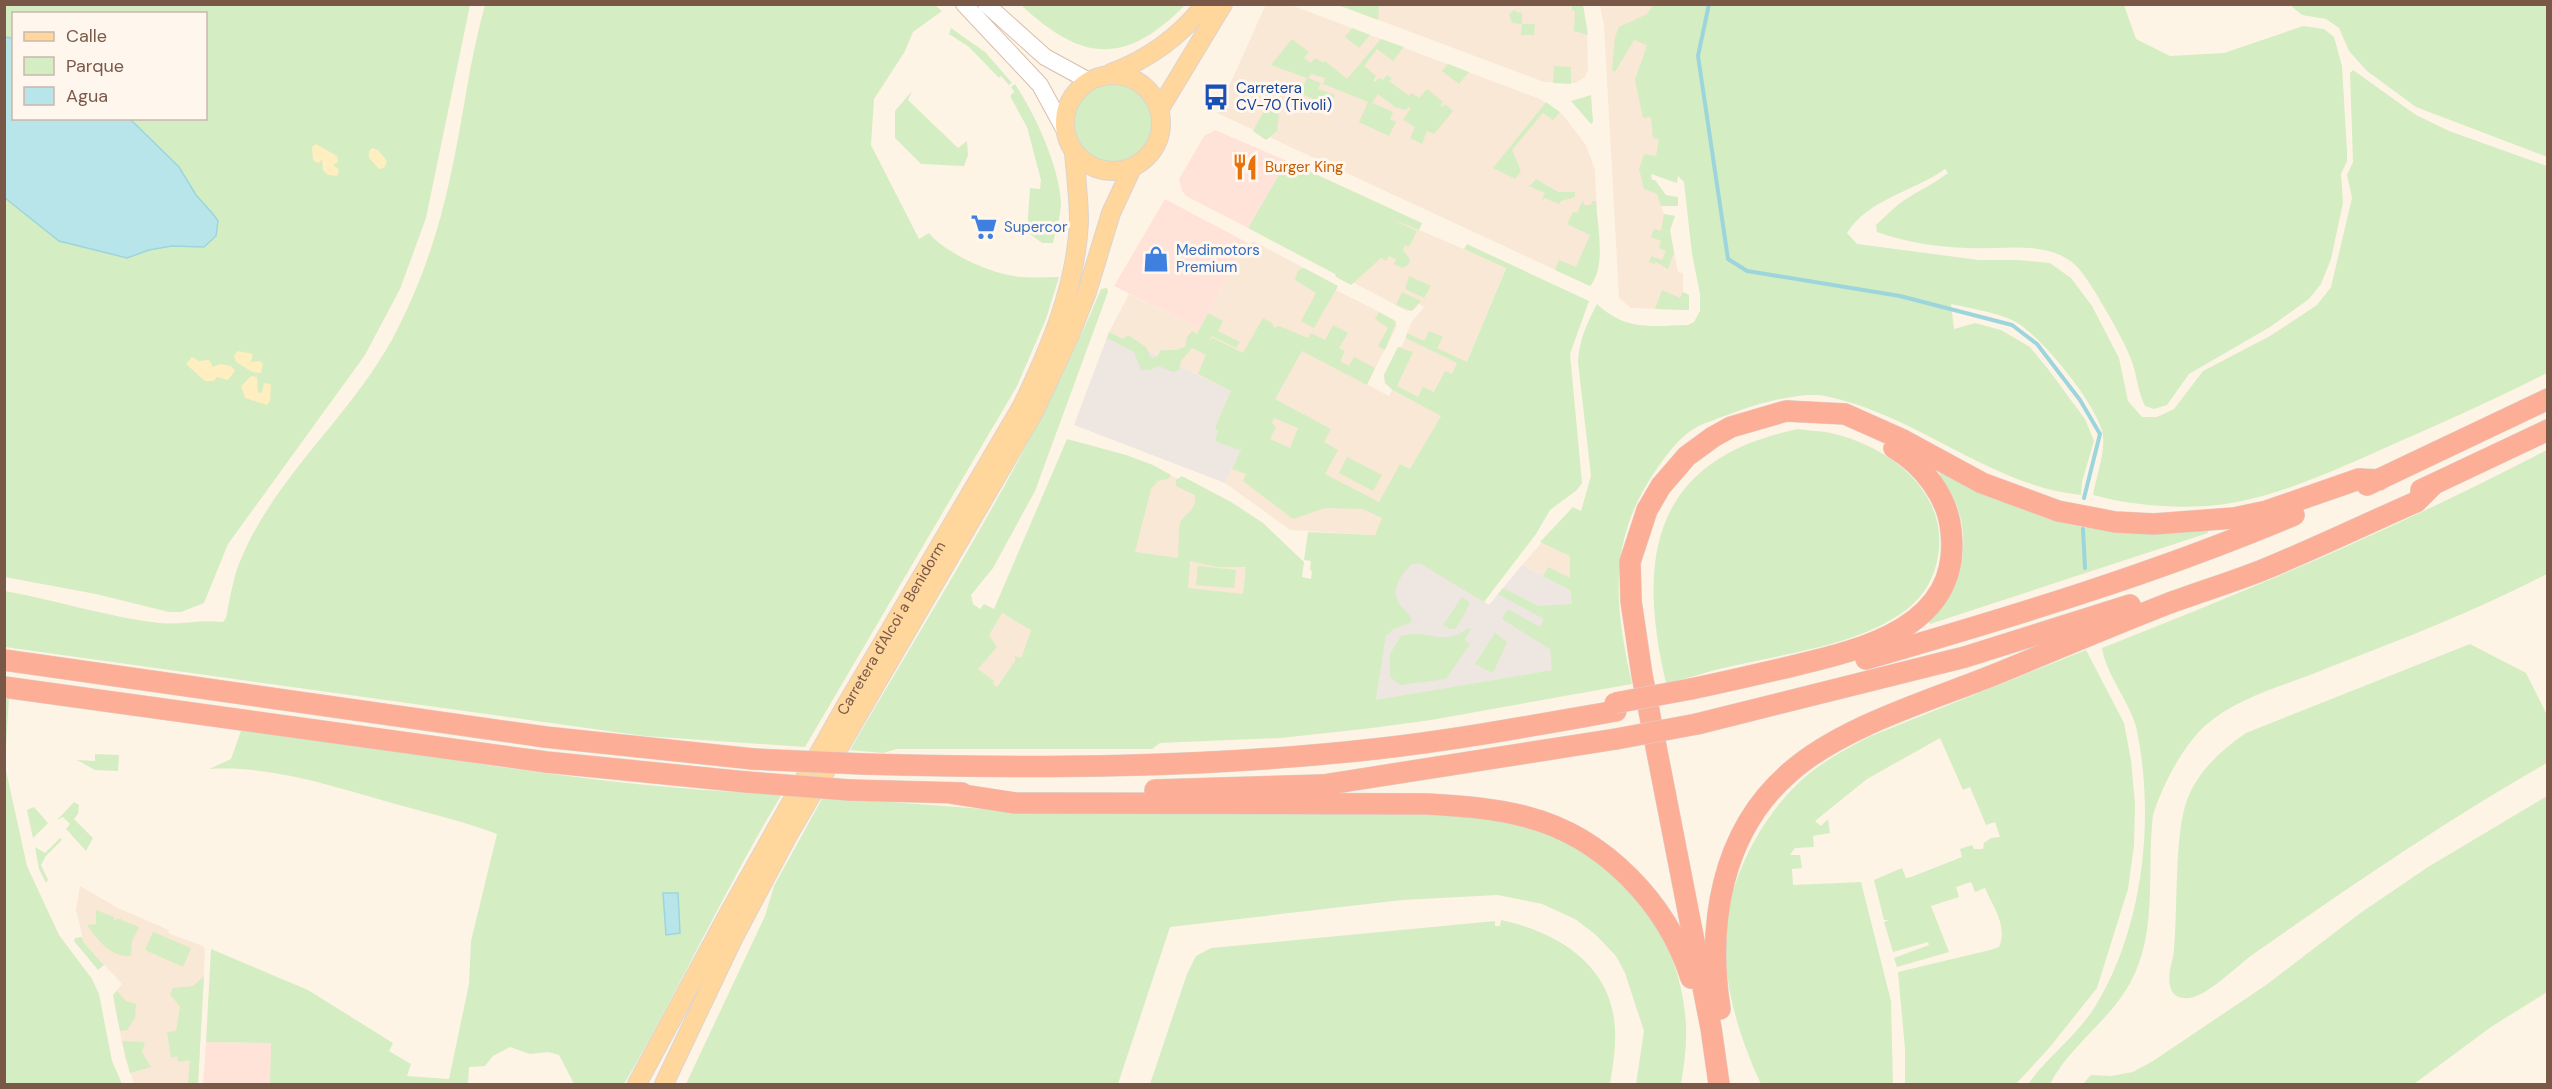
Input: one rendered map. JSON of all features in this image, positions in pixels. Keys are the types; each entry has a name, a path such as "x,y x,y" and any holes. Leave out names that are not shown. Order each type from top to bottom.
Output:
{"highway":[{"path":"4,660 545,737 753,759 1011,769 1219,760 1373,749 1424,742 1864,660 2061,602 2232,541 2379,480 2547,399"},
{"path":"1731,1084 1717,1040 1642,675 1631,602 1630,562 1647,510 1661,486 1687,456 1713,436 1731,427 1786,411 1845,414 1901,439 1982,483 2058,511 2115,522 2154,524 2234,518 2287,505 2359,479 2379,480"},
{"path":"1692,693 1840,655 1878,642 1919,617 1937,597 1949,571 1953,548 1945,505 1929,478 1914,463 1882,441 1854,430 1806,420 1755,429 1715,445 1693,462 1666,490 1641,544 1637,600 1717,1026 1717,1040"},
{"path":"4,687 546,762 849,790 1060,794 1323,785 1697,724 1965,657 2109,612 2259,558 2433,485 2547,430"},
{"path":"1719,1084 1715,927 1719,898 1735,847 1751,819 1788,773 1850,734 2165,605 2264,569 2416,502 2433,485"},
{"path":"950,793 1015,803 1427,804 1479,807 1528,817 1569,832 1608,858 1637,884 1668,925 1683,955 1704,1029 1717,1040"}],"main road":[{"path":"964,4 1040,85 1074,153 1086,164 1100,170 1116,172 1132,168 1145,159 1155,147 1161,129 1159,110 1154,97 1139,83 1120,75 1107,75"},
{"path":"986,4 1045,57 1089,81"},
{"path":"1064,129 1069,101 1077,89 1089,81 1132,65 1162,46 1205,4"},
{"path":"1159,110 1163,99 1223,4"},
{"name":"Carretera d'Alcoi a Benidorm","path":"637,1084 729,913 1022,406 1059,319 1076,255 1078,204 1074,153"},
{"name":"Carretera d'Alcoi a Benidorm","path":"664,1084 734,937 787,837 1034,412 1074,325 1111,213 1132,168"}],"shaded area":[{"path":"1266,4 1291,5 1540,99 1563,115 1586,145 1595,170 1599,256 1592,284 1590,286 1217,113"},
{"path":"1352,4 1583,5 1587,28 1588,70 1585,77 1576,83 1544,82 1352,10"},
{"path":"1600,5 1674,5 1677,161 1648,155 1652,181 1664,214 1675,216 1670,230 1678,272 1683,273 1683,292 1689,295 1689,310 1631,308 1619,298 1604,26"},
{"path":"1215,130 1287,161 1248,228 1186,196 1182,191 1179,179 1204,136"},
{"path":"1165,199 1246,242 1200,329 1114,286"},
{"path":"1389,217 1506,267 1467,362 1441,416 1375,535 1290,530 1225,483 1262,406 1109,332 1129,294 1200,329 1246,242 1251,244 1253,241 1338,286 1336,290 1395,320 1397,326 1367,384 1389,396 1392,390 1385,383 1384,375 1398,347 1402,346 1411,323 1424,307 1419,304 1412,311 1407,311 1343,277"},
{"path":"1109,332 1262,406 1225,483 1074,425"},
{"path":"1141,462 1231,502 1261,522 1243,603 1116,594"},
{"path":"1573,507 1570,556 1570,590 1522,565"},
{"path":"1399,548 1489,605 1522,565 1570,590 1581,665 1376,701"},
{"path":"984,604 1031,629 1008,695 976,694 952,666"},
{"path":"80,886 118,908 169,930 168,933 203,946 205,950 198,1084 134,1084 125,1058 113,995 122,984 84,943 76,910"},
{"path":"206,1042 272,1043 270,1084 203,1084"}],"green space":[{"path":"4,5 470,5 426,218 400,289 365,355 228,544 204,603 181,612 169,612 96,594 5,577"},
{"path":"485,5 935,5 942,11 913,32 904,53 874,99 871,145 919,239 929,233 958,256 998,272 1021,277 1059,277 1046,319 1017,386 805,747 644,736 5,647 5,591 120,617 159,623 223,622 226,618 237,569 252,536 270,505 380,360 415,292 429,255 446,197"},
{"path":"1021,5 1185,5 1143,39 1123,47 1103,49 1084,46 1064,38"},
{"path":"1338,5 1379,5 1378,20"},
{"path":"1572,5 1583,5 1588,35 1574,31 1575,11 1572,10"},
{"path":"1653,5 2124,5 2136,39 2170,56 2224,53 2303,26 2324,29 2334,37 2342,66 2347,161 2341,174 2343,203 2331,259 2321,284 2309,299 2270,327 2189,374 2167,405 2154,409 2145,406 2132,362 2109,315 2086,278 2069,260 2056,253 2042,250 1944,246 1910,241 1877,232 1876,225 1891,211 1948,173 1945,169 1879,204 1856,221 1847,233 1857,244 1979,260 2050,263 2071,278 2092,306 2119,358 2128,401 2142,417 2157,417 2174,409 2203,371 2270,336 2317,305 2331,287 2352,198 2347,175 2353,162 2350,73 2353,70 2416,115 2449,131 2547,166 2547,373 2362,458 2277,492 2242,501 2206,506 2147,505 2093,495 2103,450 2103,436 2099,424 2067,372 2038,340 2025,328 2008,318 1951,304 1954,329 1975,323 2001,330 2030,347 2085,419 2094,441 2082,482 2081,495 2047,489 2015,478 1890,418 1858,405 1825,396 1804,395 1779,399 1704,424 1684,436 1670,451 1642,494 1630,520 1619,572 1619,598 1621,626 1632,684 1431,720 1372,728 1281,738 1160,743 1152,749 897,749 883,753 850,750 1015,466 1075,349 1101,289 1107,288 1108,292 1035,491 993,568 971,595 973,604 980,609 984,604 994,609 1067,439 1126,455 1153,465 1171,475 1168,479 1158,481 1151,489 1135,552 1178,558 1180,524 1192,509 1195,501 1195,495 1176,486 1176,480 1182,476 1231,502 1263,523 1304,562 1302,577 1311,579 1311,561 1304,560 1308,532 1375,535 1382,518 1363,509 1325,508 1293,519 1243,481 1246,474 1232,469 1243,445 1240,450 1215,441 1218,431 1215,428 1231,391 1198,374 1206,355 1192,348 1181,361 1179,370 1173,372 1159,366 1141,370 1134,352 1107,338 1109,332 1123,339 1128,335 1146,347 1151,358 1157,357 1161,350 1176,350 1185,347 1187,337 1192,331 1197,334 1208,313 1223,321 1218,331 1240,342 1236,348 1212,336 1209,341 1213,338 1243,353 1263,318 1272,323 1274,328 1279,326 1308,338 1311,333 1325,340 1333,325 1348,333 1339,348 1345,351 1340,361 1349,366 1354,357 1375,368 1367,385 1302,351 1275,399 1331,429 1324,442 1338,450 1325,474 1379,502 1400,464 1410,469 1441,416 1393,390 1385,383 1384,375 1398,347 1413,352 1397,386 1418,397 1423,387 1434,392 1445,371 1452,374 1457,363 1406,338 1407,333 1424,341 1429,331 1443,337 1437,348 1467,362 1506,268 1464,249 1467,244 1589,301 1570,354 1582,483 1577,490 1550,510 1536,534 1484,602 1421,564 1412,564 1408,568 1400,578 1396,595 1412,622 1394,629 1386,636 1376,700 1552,670 1550,649 1502,619 1508,609 1540,627 1544,619 1498,594 1503,588 1538,606 1572,604 1570,590 1543,576 1548,567 1570,578 1570,556 1540,542 1573,507 1581,511 1591,476 1578,362 1580,346 1587,325 1597,304 1618,319 1651,326 1688,325 1694,322 1700,311 1700,294 1692,254 1684,182 1678,176 1677,183 1651,174 1652,180 1655,180 1666,195 1678,197 1678,206 1661,206 1657,194 1644,189 1639,169 1644,154 1656,156 1659,139 1653,138 1651,117 1643,118 1635,80 1647,45 1634,40 1615,72 1612,69 1615,37 1619,27 1647,14","holes":["1274,418 1298,428 1290,448 1270,439 1276,427 1272,423","1190,561 1217,567 1246,567 1243,594 1188,588","1002,613 1031,630 1021,658 1015,656 1015,661 997,687 993,684 994,681 978,669 997,647 989,635"]},
{"path":"2290,5 2547,5 2547,157 2416,107 2367,71 2349,51 2339,28 2326,19 2302,15"},
{"path":"1516,9 1516,12 1522,13 1522,24 1512,23 1509,14"},
{"path":"1522,24 1535,24 1534,35 1521,35"},
{"path":"951,28 985,52 1012,83 1009,85 1001,76 999,78 969,47 949,34"},
{"path":"1352,28 1370,35 1359,48 1345,37"},
{"path":"1292,39 1309,52 1304,58 1311,63 1315,58 1324,63 1325,61 1347,79 1381,39 1404,47 1393,61 1377,49 1364,66 1376,76 1373,81 1379,78 1383,80 1387,75 1392,78 1389,81 1409,96 1412,93 1419,98 1427,89 1443,102 1440,106 1443,107 1445,104 1453,111 1434,134 1427,131 1422,144 1410,138 1415,127 1403,120 1411,108 1408,107 1406,110 1395,107 1378,94 1372,103 1393,112 1390,119 1396,122 1389,136 1359,122 1368,102 1323,84 1325,78 1311,74 1308,78 1321,83 1318,89 1335,95 1330,107 1300,93 1307,78 1271,65"},
{"path":"1448,64 1469,72 1459,84 1442,71"},
{"path":"1554,66 1571,67 1571,84 1553,83"},
{"path":"1112,80 1128,83 1142,92 1151,106 1154,122 1151,138 1142,152 1128,161 1112,164 1096,161 1082,152 1073,138 1070,122 1073,106 1082,92 1096,83"},
{"path":"1015,84 1038,125 1056,173 1061,202 1053,243 1042,243 1027,232 1030,188 1040,189 1041,180 1027,127 1010,96 1014,92 1011,87"},
{"path":"912,91 908,100 958,148 967,141 968,155 964,166 921,164 895,138 895,111"},
{"path":"1591,95 1593,122 1591,124 1571,101"},
{"path":"1546,102 1560,112 1553,120 1543,113 1512,150 1521,171 1515,179 1493,168"},
{"path":"1265,109 1279,115 1277,131 1266,140 1253,131"},
{"path":"1287,161 1422,223 1419,230 1389,218 1417,231 1409,247 1405,245 1403,250 1410,259 1409,264 1402,268 1394,264 1396,259 1389,256 1386,261 1381,258 1351,285 1336,277 1335,274 1248,228"},
{"path":"1536,179 1558,192 1575,192 1575,197 1561,201 1559,204 1545,198 1541,201 1545,193 1527,185 1531,185"},
{"path":"1583,200 1584,205 1591,205 1592,201 1596,201 1599,233 1600,257 1595,278 1590,286 1555,270 1559,260 1576,267 1590,235 1567,224 1573,212 1577,213"},
{"path":"1664,214 1675,216 1670,230 1674,253 1668,269 1656,262 1654,264 1649,262 1651,256 1662,260 1666,251 1659,248 1661,241 1651,237 1654,229 1661,231"},
{"path":"1304,268 1338,286 1314,328 1301,321 1316,293 1295,280 1298,270"},
{"path":"1409,276 1431,286 1424,298 1405,289"},
{"path":"1662,290 1680,298 1683,292 1689,295 1689,310 1655,309"},
{"path":"1402,292 1421,301 1412,311 1396,305"},
{"path":"1379,312 1396,322 1385,350 1378,346 1388,328 1375,319"},
{"path":"1798,429 1834,434 1858,441 1877,450 1910,475 1923,490 1933,508 1938,527 1938,557 1929,583 1919,598 1906,610 1866,632 1820,647 1666,683 1657,637 1654,594 1656,554 1666,519 1685,489 1712,463 1749,443"},
{"path":"2547,450 2547,574 2438,624 2247,699 2218,715 2197,733 2181,755 2168,779 2153,815 2147,929 2143,951 2135,973 2115,1005 2066,1060 2050,1084 2028,1084 2081,1026 2096,1005 2125,942 2141,872 2145,800 2137,731 2130,710 2109,670 2102,648 2327,555 2493,478"},
{"path":"1347,457 1382,475 1373,491 1339,473"},
{"path":"1938,469 2019,508 2083,527 2144,532 2208,530 2208,533 1930,624 1929,622 1949,596 1956,581 1963,550 1960,517 1955,501"},
{"path":"1198,566 1236,570 1234,588 1196,585"},
{"path":"1462,597 1470,603 1456,628 1450,629 1443,625"},
{"path":"1468,628 1471,629 1464,640 1470,644 1446,679 1400,685 1390,677 1390,654 1401,636 1420,634 1451,637"},
{"path":"1495,633 1507,642 1493,673 1475,664"},
{"path":"2470,644 2526,673 2547,715 2547,763 2471,808 2361,880 2252,955 2204,992 2189,998 2175,995 2169,979 2174,949 2180,833 2187,800 2204,771 2219,754 2246,733"},
{"path":"2086,650 2124,723 2131,760 2135,804 2134,845 2128,889 2097,988 2050,1047 2016,1084 1905,1084 1905,1049 1898,972 1999,947 2002,932 2001,924 1985,888 1975,892 1971,882 1956,887 1959,897 1931,906 1949,952 1897,967 1894,958 1929,945 1928,942 1893,952 1884,922 1889,920 1884,920 1874,880 1902,868 1906,878 1911,877 1962,857 1960,849 1972,845 1974,849 1983,849 1984,843 1991,838 2000,837 1995,822 1986,825 1970,787 1963,790 1940,738 1867,779 1815,821 1821,826 1828,819 1830,833 1813,836 1814,847 1795,848 1790,855 1800,855 1802,868 1792,869 1793,885 1861,882 1891,1001 1893,1084 1761,1084 1747,1051 1731,998 1725,943 1731,898 1739,875 1748,852 1774,811 1805,777 1837,755 1871,736"},
{"path":"5,696 9,696 5,766"},
{"path":"242,728 580,778 715,791 782,794 624,1084 574,1084 559,1055 548,1052 530,1054 510,1047 493,1056 485,1066 469,1067 468,1084 270,1084 271,1043 206,1042 211,949 308,990 393,1043 389,1051 411,1064 407,1076 449,1079 469,984 471,941 497,834 449,818 305,779 257,771 209,769 231,759"},
{"path":"95,754 119,755 118,771 95,770 77,760 95,761"},
{"path":"5,766 27,866 59,935 92,979 99,994 112,1061 122,1084 5,1084"},
{"path":"2547,796 2547,992 2491,1027 2414,1084 2083,1084 2091,1075 2111,1076 2133,1072 2153,1061 2266,985 2359,914 2428,867"},
{"path":"823,797 998,810 1478,815 1525,825 1553,834 1580,848 1628,887 1647,911 1663,937 1675,965 1683,995 1686,1033 1681,1084 1636,1084 1644,1031 1625,973 1616,956 1596,935 1575,919 1542,904 1498,895 1402,900 1170,927 1118,1084 686,1084 765,916 774,886"},
{"path":"74,802 79,805 78,814 74,819 93,838 86,851 66,829 70,824 63,817 57,820"},
{"path":"34,807 48,823 33,838 27,810"},
{"path":"60,838 62,840 46,856 41,865 48,880 46,883 39,869 35,847 45,853"},
{"path":"96,910 114,917 114,920 122,918 121,920 139,927 132,941 131,956 111,951 87,925 96,924"},
{"path":"1501,920 1522,925 1561,943 1592,969 1604,986 1612,1006 1615,1029 1615,1050 1610,1084 1150,1084 1187,974 1196,956 1211,948 1495,921 1495,926 1500,926"},
{"path":"153,932 191,948 183,967 145,950"},
{"path":"82,937 84,943 104,965 98,970 74,941 75,938"},
{"path":"204,976 198,1084 188,1084 190,1060 178,1062 177,1056 171,1058 167,1032 176,1031 180,1007 170,994 173,988 193,986"},
{"path":"117,991 126,1001 136,1004 135,1018 127,1030 120,1031 113,995"},
{"path":"122,1041 145,1042 142,1052 151,1067 130,1073"}],"sand":[{"path":"316,144 337,156 338,162 333,165 339,170 337,176 328,175 323,170 322,160 318,163 313,160 312,147"},
{"path":"372,148 378,150 387,161 384,168 379,169 369,158 369,151"},
{"path":"238,351 253,354 251,362 260,361 263,364 261,373 251,371 236,362 234,356"},
{"path":"192,357 199,361 209,360 213,367 220,364 231,366 235,371 228,380 217,377 214,381 205,381 186,364"},
{"path":"251,376 257,377 258,393 262,392 264,383 271,384 270,401 267,405 245,398 241,386"}],"water":[{"path":"4,37 12,38 12,120 131,120 179,167 196,195 218,221 216,236 204,247 172,246 149,250 127,258 59,241 5,198"},
{"path":"663,893 678,893 680,933 666,935"}],"waterway":[{"path":"1709,4 1698,56 1728,259 1747,271 1900,296 2012,325 2037,344 2080,400 2100,434 2084,498"},
{"path":"2083,529 2085,568"}],"place":[{"name":"Carretera CV-70 (Tivoli)","path":"1216,97"},
{"name":"Burger King","path":"1245,167"},
{"name":"Supercor","path":"984,227"},
{"name":"Medimotors Premium","path":"1156,259"}]}
